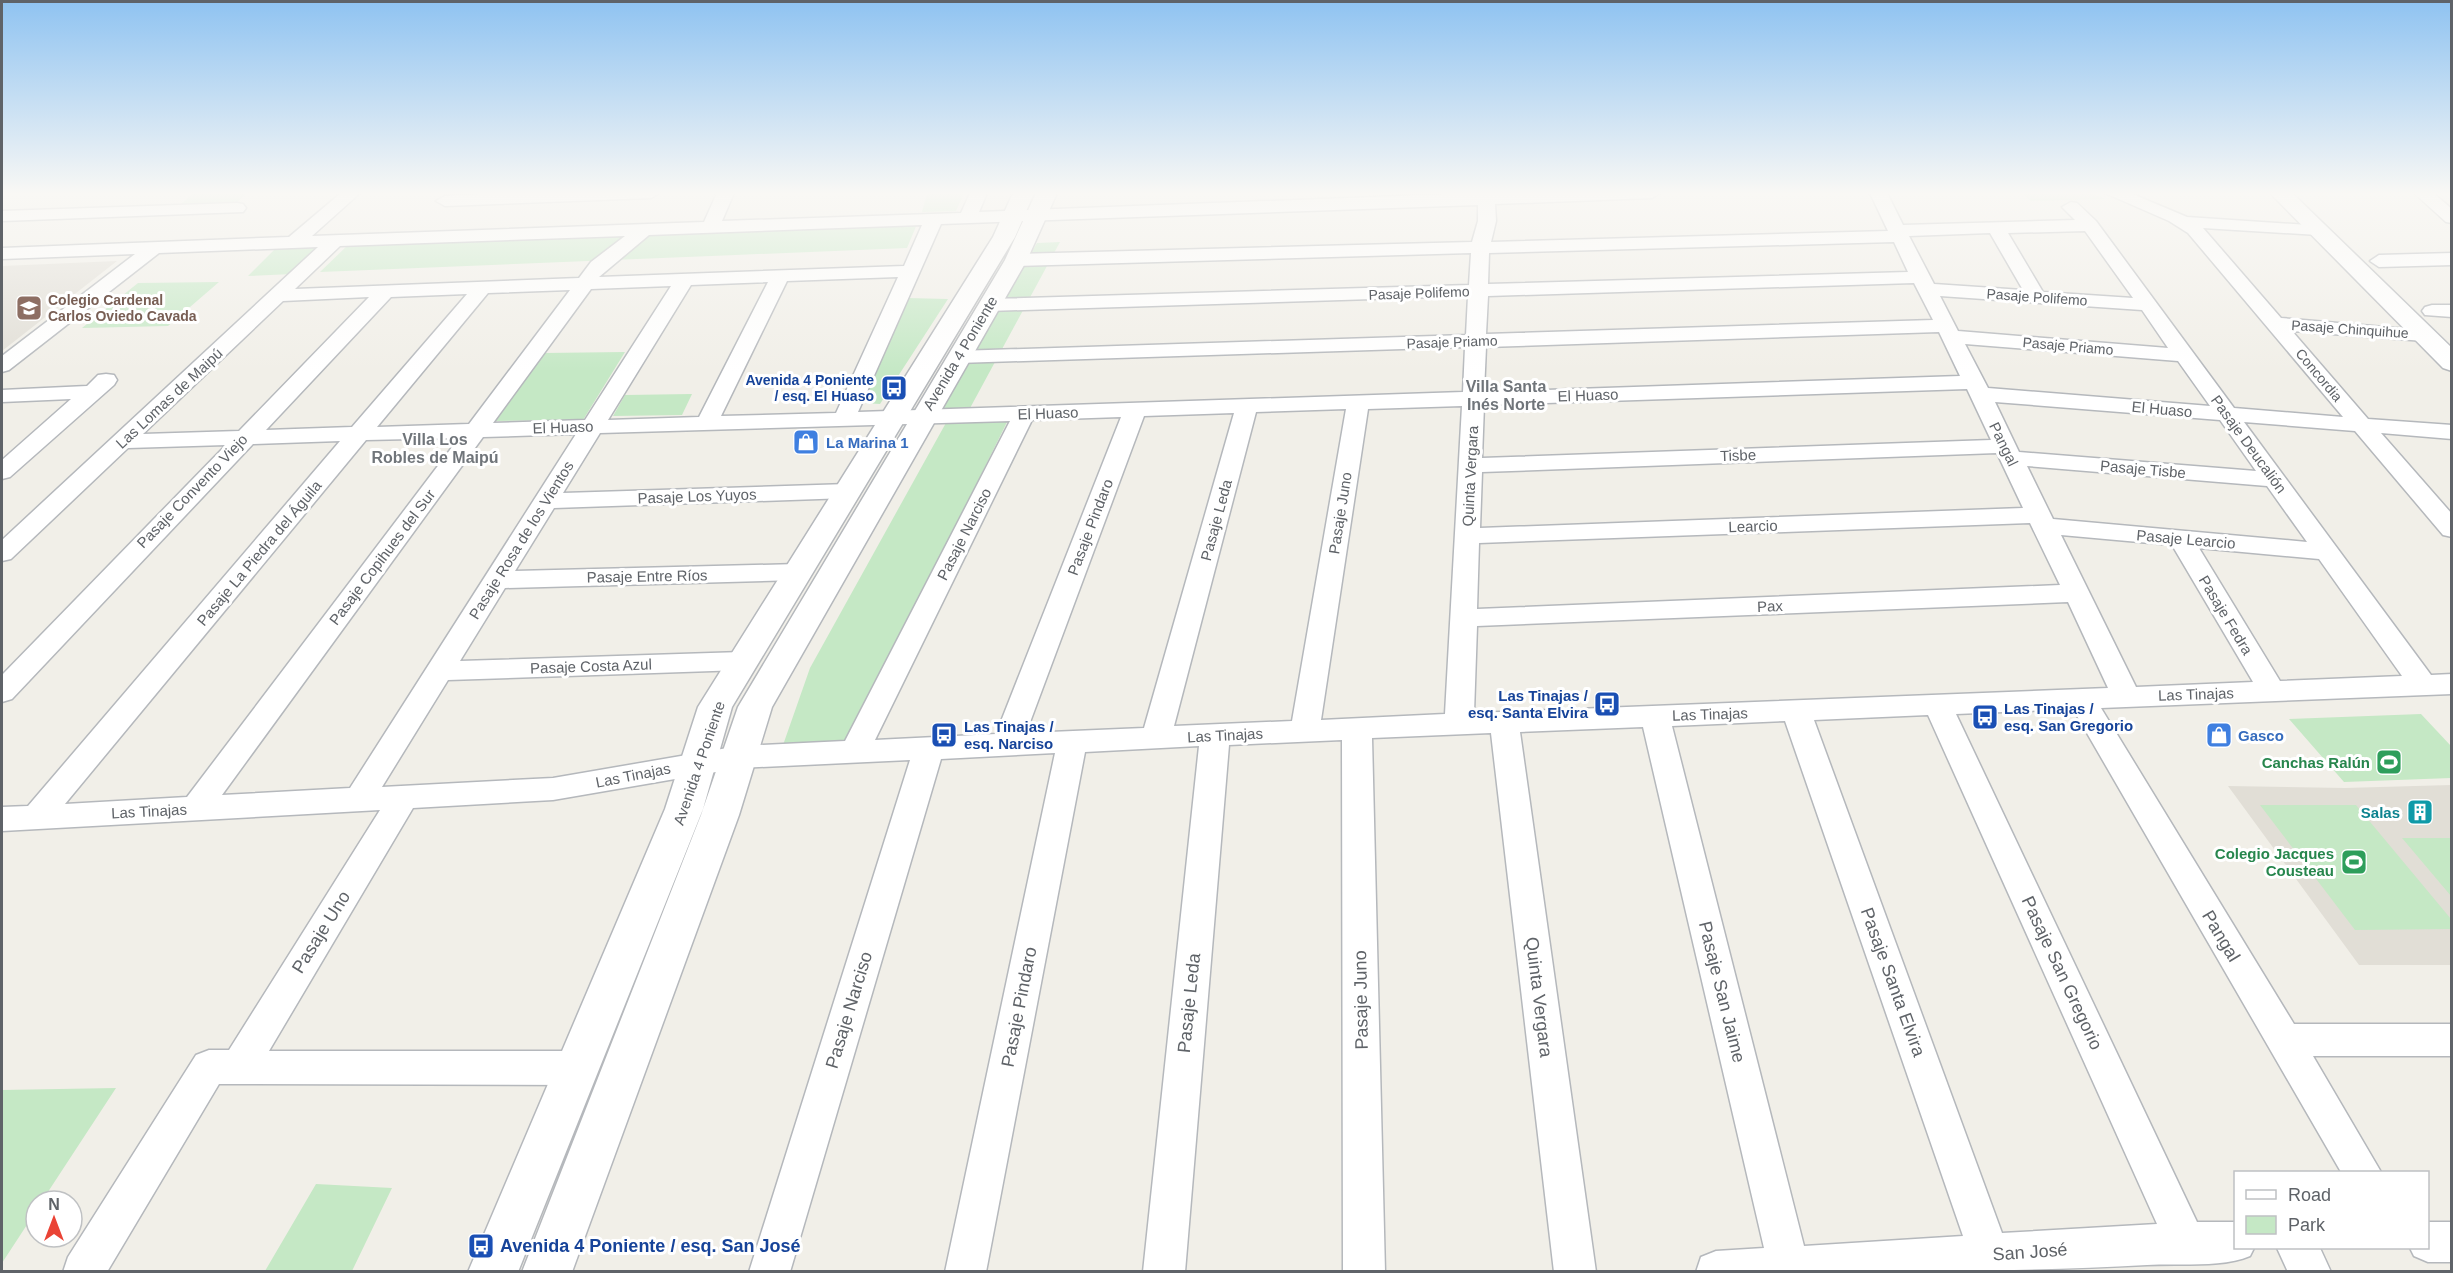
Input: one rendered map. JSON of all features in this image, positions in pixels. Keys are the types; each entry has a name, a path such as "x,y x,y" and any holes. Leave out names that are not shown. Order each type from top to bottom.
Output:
{"street":[{"path":"2,253 24,252"},
{"path":"2,366 148,252"},
{"name":"Las Lomas de Maipú","path":"2,553 323,252"},
{"name":"Pasaje Copihues del Sur","path":"196,808 585,284 613,252"},
{"path":"844,419 919,252"},
{"name":"Avenida 4 Poniente","path":"548,1272 720,815 715,707 994,252"},
{"name":"Avenida 4 Poniente","path":"493,1272 684,809 759,700 922,417 1016,260 1018,252"},
{"path":"1016,260 1310,252"},
{"name":"Quinta Vergara","path":"1458,724 1480,252"},
{"name":"Pangal","path":"1908,252 1977,388 2127,697"},
{"path":"2011,252 2037,297"},
{"name":"Pasaje Deucalión","path":"2110,252 2423,685"},
{"name":"Concordia","path":"2216,252 2451,530"},
{"path":"2341,252 2451,363"},
{"path":"2370,252 2442,311 2451,330"},
{"path":"2379,261 2451,260"},
{"path":"280,295 910,271"},
{"path":"707,423 780,277"},
{"name":"Pasaje Rosa de los Vientos","path":"359,799 684,281"},
{"name":"Pasaje Polifemo","path":"989,305 1478,291 1924,283 2037,297 2148,305"},
{"name":"Pasaje La Piedra del Águila","path":"36,817 482,288"},
{"name":"Pasaje Convento Viejo","path":"2,692 385,292"},
{"name":"Pasaje Chinquihue","path":"2277,324 2424,335"},
{"name":"Pasaje Priamo","path":"958,357 1476,341 1948,332 2184,355"},
{"path":"2,396 99,386 2,472"},
{"name":"El Huaso","path":"123,441 1473,399 1977,388 2227,414 2451,432"},
{"name":"Pasaje Juno","path":"1305,731 1358,403"},
{"name":"Pasaje Leda","path":"1156,738 1247,406"},
{"name":"Pasaje Pindaro","path":"1007,745 1135,410"},
{"name":"Pasaje Narciso","path":"855,751 1024,414"},
{"name":"Tisbe","path":"1470,465 2008,452"},
{"name":"Pasaje Tisbe","path":"2008,452 2275,480"},
{"name":"Pasaje Los Yuyos","path":"546,501 848,491"},
{"name":"Learcio","path":"1467,536 2041,521"},
{"name":"Pasaje Learcio","path":"2041,521 2181,539 2327,552"},
{"name":"Pasaje Fedra","path":"2181,539 2272,691"},
{"name":"Pasaje Entre Ríos","path":"496,580 798,572"},
{"name":"Pax","path":"1463,618 2076,593"},
{"name":"Pasaje Costa Azul","path":"439,671 742,661"},
{"name":"Las Tinajas","path":"2,819 553,789 718,759 855,751 2451,684"},
{"name":"Pangal","path":"2081,699 2361,1171"},
{"name":"Pasaje San Gregorio","path":"1937,704 2186,1242"},
{"name":"Pasaje Santa Elvira","path":"1796,710 1990,1255"},
{"name":"Pasaje San Jaime","path":"1655,716 1789,1267"},
{"name":"Quinta Vergara","path":"1504,722 1575,1272"},
{"name":"Pasaje Juno","path":"1357,729 1364,1272"},
{"name":"Pasaje Leda","path":"1164,1272 1215,735"},
{"name":"Pasaje Pindaro","path":"965,1272 1072,742"},
{"name":"Pasaje Narciso","path":"768,1272 929,748"},
{"name":"Pasaje Uno","path":"238,1067 404,797"},
{"path":"2283,1040 2451,1040"},
{"path":"83,1272 209,1067 577,1068"},
{"name":"San José","path":"1716,1272 1789,1267 1896,1266 1990,1255 2095,1260 2186,1242 2234,1242"},
{"path":"2429,1242 2451,1242"},
{"path":"2298,1249 2311,1272"}],"shaded area":[{"name":"Colegio Cardenal Carlos Oviedo Cavada","path":"117,261 2,351 2,266"},
{"name":"Colegio Jacques Cousteau","path":"2451,785 2451,965 2359,965 2228,786 2345,788"}],"green space":[{"path":"272,252 313,252 292,274 248,276"},
{"path":"340,252 799,252 320,272"},
{"path":"1032,252 1054,252 969,410 941,410"},
{"path":"219,282 168,326 82,328 138,283"},
{"path":"907,298 948,299 880,404 864,403"},
{"path":"625,352 583,420 495,421 543,353"},
{"path":"692,394 682,415 613,416 625,395"},
{"path":"1008,420 850,741 783,745 810,668 947,421"},
{"name":"Canchas Ralún","path":"2421,714 2451,746 2451,778 2344,782 2289,719"},
{"name":"Colegio Jacques Cousteau","path":"2260,805 2356,805 2451,919 2451,929 2355,930"},
{"path":"2402,838 2451,838 2451,896"},
{"path":"116,1088 50,1189 24,1189 24,1229 2,1263 2,1090"},
{"path":"316,1184 392,1188 352,1271 265,1271"}],"place":[{"name":"Colegio Cardenal Carlos Oviedo Cavada","path":"29,308"},
{"name":"Avenida 4 Poniente / esq. El Huaso","path":"894,388"},
{"name":"La Marina 1","path":"806,442"},
{"name":"Las Tinajas / esq. Santa Elvira","path":"1607,704"},
{"name":"Las Tinajas / esq. San Gregorio","path":"1985,717"},
{"name":"Las Tinajas / esq. Narciso","path":"944,735"},
{"name":"Gasco","path":"2219,735"},
{"name":"Canchas Ralún","path":"2389,762"},
{"name":"Salas","path":"2420,812"},
{"name":"Colegio Jacques Cousteau","path":"2354,862"},
{"name":"Avenida 4 Poniente / esq. San José","path":"481,1246"}],"district":[{"name":"Villa Santa Inés Norte","path":"1506,395"},
{"name":"Villa Los Robles de Maipú","path":"435,448"}]}
